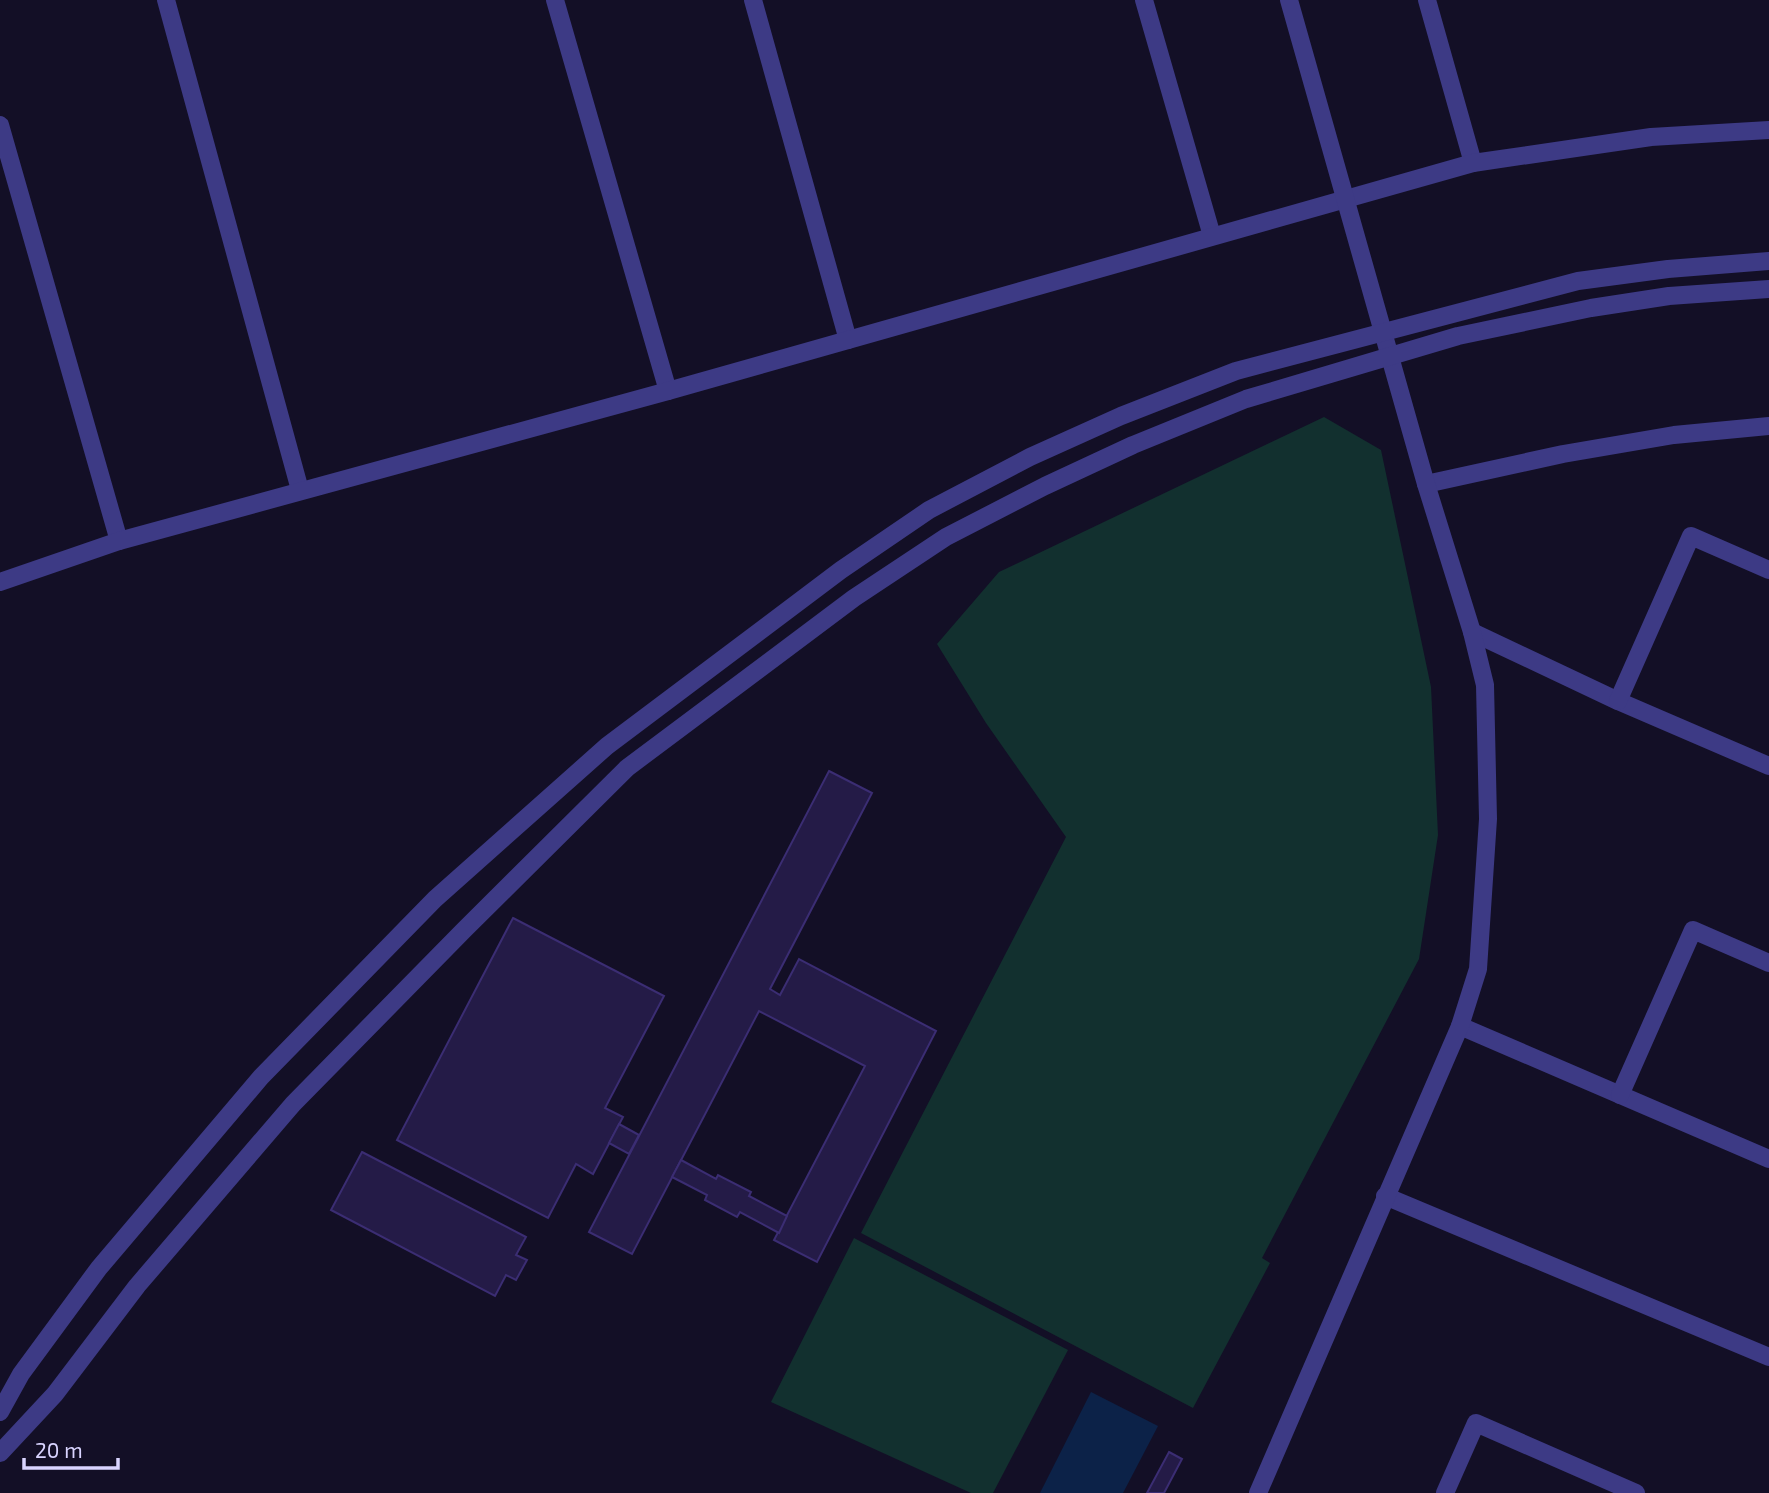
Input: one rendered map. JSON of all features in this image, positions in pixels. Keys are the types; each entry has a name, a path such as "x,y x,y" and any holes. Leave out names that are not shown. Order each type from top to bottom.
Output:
{"street":[{"path":"166,0 300,491"},
{"path":"555,0 667,391"},
{"path":"753,0 848,340"},
{"path":"1144,0 1212,236"},
{"path":"1258,1493 1460,1026 1478,969 1488,819 1485,685 1289,0"},
{"path":"1427,0 1473,163"},
{"path":"0,125 119,541"},
{"path":"0,582 119,541 667,391 1473,163 1651,137 1769,130"},
{"path":"0,1412 21,1374 99,1268 261,1077 435,899 607,746 841,570 929,510 1030,457 1134,411 1236,371 1578,281 1668,269 1769,261"},
{"path":"0,1453 55,1394 137,1286 293,1104 627,768 854,598 946,537 1133,445 1246,399 1458,336 1591,308 1670,296 1769,289"},
{"path":"1426,484 1563,453 1674,435 1769,426"},
{"path":"1618,701 1691,536 1769,570"},
{"path":"1472,632 1618,701 1769,766"},
{"path":"1620,1095 1693,930 1769,963"},
{"path":"1460,1026 1769,1160"},
{"path":"1385,1196 1769,1357"},
{"path":"1445,1493 1476,1423 1636,1493"}],"green space":[{"path":"1324,417 1381,450 1431,687 1438,835 1419,959 1262,1258 1270,1263 1193,1408 861,1233 1066,837 986,723 937,644 999,572"},
{"path":"854,1238 1068,1350 993,1493 971,1493 771,1402"}],"water":[{"path":"1091,1392 1158,1426 1123,1493 1040,1493"}],"building":[{"path":"829,771 872,793 770,989 780,995 799,959 936,1031 817,1262 774,1240 865,1066 759,1011 632,1254 589,1232"},
{"path":"513,918 664,996 605,1108 623,1117 593,1174 576,1164 548,1218 397,1140"},
{"path":"619,1124 639,1135 629,1154 609,1143"},
{"path":"362,1152 526,1237 516,1255 527,1260 516,1280 506,1275 495,1296 331,1210"},
{"path":"681,1160 716,1179 718,1175 751,1192 749,1196 787,1216 779,1233 740,1212 737,1217 705,1200 707,1195 672,1177"},
{"path":"1169,1452 1182,1459 1164,1493 1147,1493"}]}
